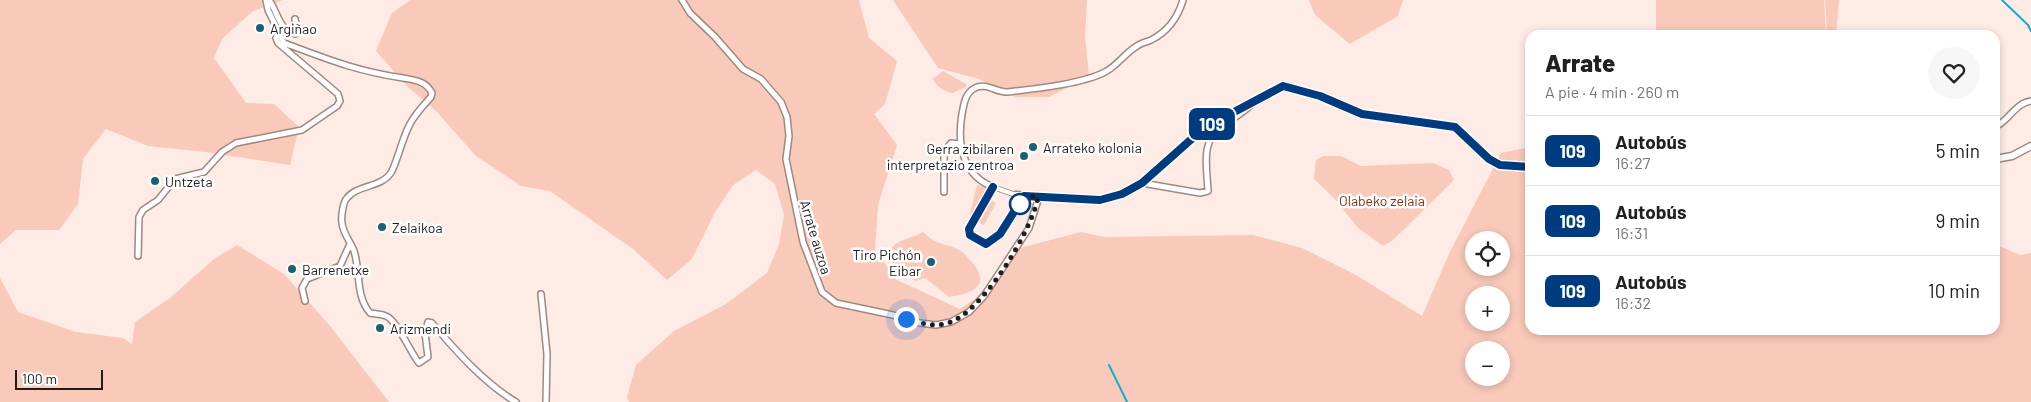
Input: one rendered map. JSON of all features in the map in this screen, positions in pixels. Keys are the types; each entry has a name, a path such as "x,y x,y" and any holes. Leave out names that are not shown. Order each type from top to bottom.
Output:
{"street":[{"path":"268,0 279,22 288,32 294,34 298,32 296,19"},
{"path":"268,0 268,10 284,43 328,61 377,74 416,80 429,86 432,93 410,124 391,173 381,181 353,191 344,200 342,223 354,252 359,275 360,295 370,313 387,316 394,321 410,352 419,363 428,357 425,333 428,322 432,323 450,344 497,389 516,402"},
{"name":"Arrate auzoa","path":"682,0 690,13 715,37 743,69 761,79 781,102 787,117 789,136 786,159 803,242 822,292 836,303 893,315 920,323 936,325 951,322 969,312 984,296 1029,228 1038,197"},
{"path":"1183,0 1175,19 1164,30 1134,48 1104,72 1057,85 1009,92 998,92 984,86 976,87 970,92 964,103 958,143 974,174 993,187 1016,195 1100,200 1122,194 1142,183 1204,128 1276,88 1291,86 1362,114 1455,127 1489,159 1500,165 1525,167"},
{"path":"138,256 139,217 143,210 158,200 175,180 204,172 222,152 236,143 302,130 337,106 340,97 338,94 278,43 276,38 278,33"},
{"path":"1142,183 1200,194 1208,191 1206,154 1209,139 1220,127 1247,109 1255,101"},
{"path":"2000,125 2023,102 2031,101"},
{"path":"944,192 946,149 951,143 958,143"},
{"path":"2000,158 2012,156 2031,146"},
{"path":"993,187 969,229 970,235 981,242 992,241 1000,234 1024,196"},
{"path":"305,301 302,288 307,279 340,266 350,244"},
{"path":"541,294 547,354 546,402"}],"green space":[{"path":"0,0 283,0 253,11 222,39 214,58 246,103 274,104 299,127 290,165 205,152 148,146 106,129 83,159 78,204 59,230 16,230 0,244"},
{"path":"410,0 859,0 869,38 897,61 885,104 874,114 897,145 878,205 875,250 897,280 960,309 975,299 1020,248 1081,232 1104,237 1253,235 1302,248 1356,275 1422,316 1449,254 1501,153 1525,148 1525,335 2000,335 2000,246 2020,255 2031,253 2031,402 629,402 627,397 636,365 674,331 726,304 767,273 779,244 784,215 775,184 756,170 733,185 714,214 692,259 667,280 633,249 550,191 521,186 476,156 436,111 407,86 376,51 392,13"},
{"path":"893,0 1087,0 1085,37 1089,76 1049,97 1016,97 979,79 938,68"},
{"path":"1309,0 1403,0 1398,16 1350,44 1315,15"},
{"path":"1656,0 1824,0 1826,30 1656,30"},
{"path":"1825,0 1839,0 1836,30 1827,30"},
{"path":"943,71 966,84 966,87 952,93 941,88 933,79"},
{"name":"Olabeko zelaia","path":"1323,156 1341,156 1361,166 1433,163 1449,170 1454,180 1392,241 1383,246 1358,228 1335,199 1314,179 1316,160"},
{"path":"977,185 987,188 969,228 967,227"},
{"path":"991,200 996,203 984,225 978,222"},
{"name":"Tiro Pichón Eibar","path":"923,232 933,240 964,253 978,270 980,283 977,287 965,294 949,297 925,278 916,281 907,277 897,268 888,256 890,250 897,243"},
{"path":"237,245 284,274 330,326 389,402 0,402 0,278 18,312 76,332 123,338 132,344 135,322 170,298 214,259"}],"waterway":[{"path":"2002,0 2028,25 2031,31"},
{"path":"1109,365 1127,402"}],"bus line":[{"name":"109","path":"993,187 968,232 976,240 986,244 1000,234 1014,215 1024,196 1054,196 1100,200 1122,194 1142,183 1204,128 1276,88 1283,86 1291,86 1320,96 1362,114 1455,127 1489,159 1500,165 1525,167"}],"place":[{"name":"Argiñao","path":"260,28"},
{"name":"Arrateko kolonia","path":"1033,147"},
{"name":"Gerra zibilaren interpretazio zentroa","path":"1024,156"},
{"name":"Untzeta","path":"155,181"},
{"name":"Zelaikoa","path":"382,227"},
{"name":"Tiro Pichón Eibar","path":"931,262"},
{"name":"Barrenetxe","path":"292,269"},
{"name":"Arizmendi","path":"380,328"}],"route":[{"path":"906,319 936,325 951,322 969,312 984,296 1029,228 1036,211 1038,197 1024,196 1020,204"}]}
